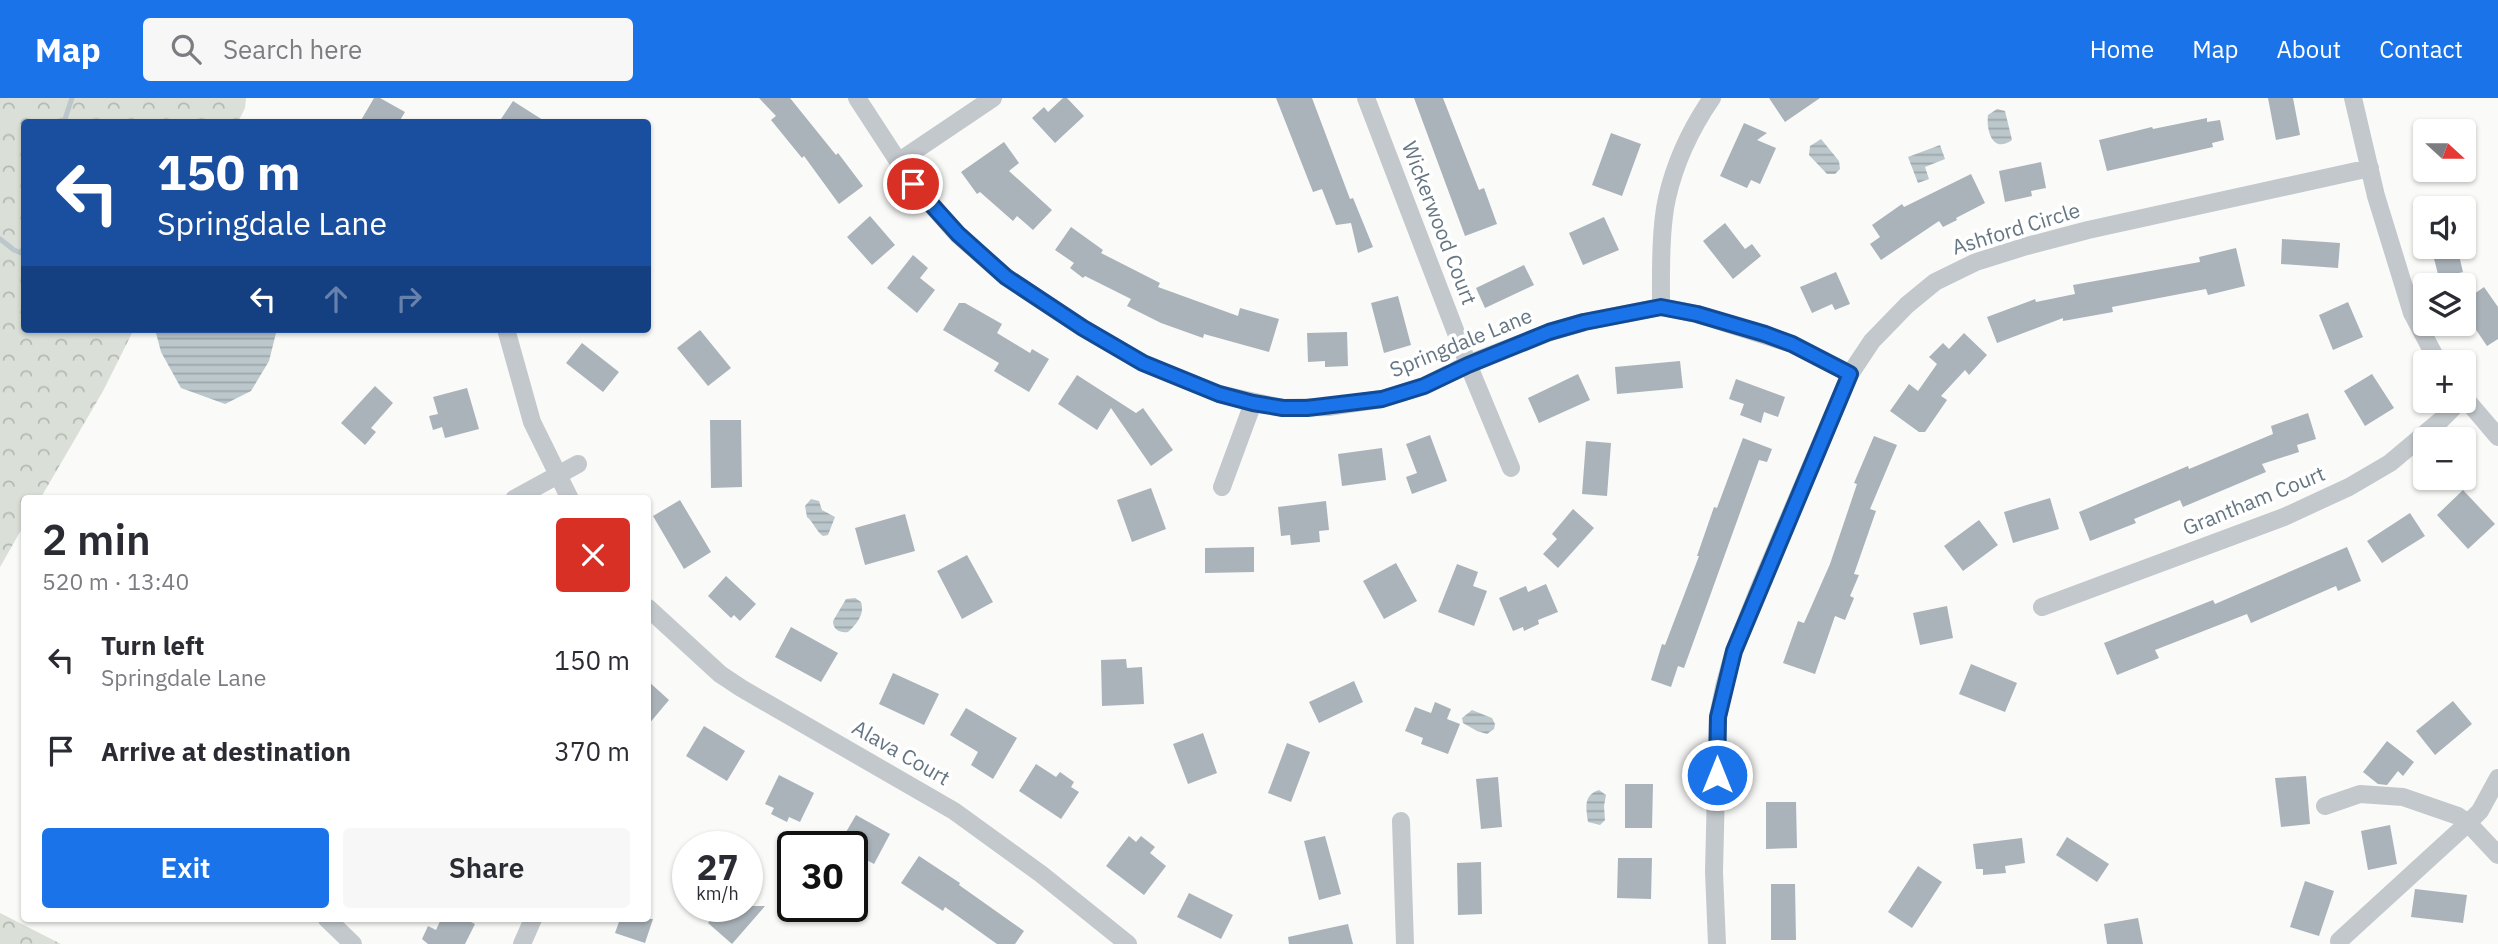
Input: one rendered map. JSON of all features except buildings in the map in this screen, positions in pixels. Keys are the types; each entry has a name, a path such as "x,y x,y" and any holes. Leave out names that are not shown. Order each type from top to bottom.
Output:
{"street":[{"name":"Springdale Lane","path":"857,98 913,184 958,234 1006,277 1083,328 1143,363 1219,394 1283,408 1307,408 1382,399 1424,386 1549,332 1584,322 1661,307 1697,314 1765,334 1792,344 1850,374"},
{"path":"898,162 993,98"},
{"name":"Wickerwood Court","path":"1366,98 1468,365 1511,468"},
{"path":"1661,307 1667,198 1690,136 1712,98"},
{"path":"2353,98 2376,196 2412,313 2432,350"},
{"name":"Ashford Circle","path":"1717,944 1714,872 1717,748 1718,717 1724,687 1734,651 1760,586 1850,374 1872,341 1907,305 1935,282 1976,262 2077,233 2370,168"},
{"path":"507,333 532,422 568,495"},
{"path":"1222,487 1253,403"},
{"path":"2476,411 2498,437"},
{"name":"Grantham Court","path":"2042,607 2284,517 2349,487 2390,463 2448,413"},
{"path":"522,495 578,464"},
{"name":"Alava Court","path":"651,610 720,674 954,811 1041,874 1128,944"},
{"path":"2339,941 2480,811 2498,778"},
{"path":"2325,806 2360,794 2403,797 2442,810 2468,823 2498,855"},
{"path":"1401,821 1405,944"},
{"path":"330,922 353,944"},
{"path":"522,944 532,922"}],"green space":[{"path":"0,98 246,98 240,119 21,119 21,333 132,333 103,391 42,495 21,495 21,530 0,567"},
{"path":"0,913 61,944 0,944"}],"shaded area":[{"path":"1997,109 2005,111 2012,140 2005,144 1992,139 1988,128 1988,115"},
{"path":"1821,139 1839,161 1840,169 1835,174 1827,174 1809,155 1810,146"},
{"path":"1940,145 1945,159 1925,167 1929,179 1918,183 1908,157"},
{"path":"156,333 276,333 269,361 251,391 225,404 181,388 161,352"},
{"path":"811,499 819,501 822,510 835,517 828,535 823,536 807,517 805,506"},
{"path":"855,598 861,602 862,611 854,626 848,632 842,632 834,627 833,621 846,599"},
{"path":"1472,710 1492,718 1494,729 1487,734 1463,723 1462,718"},
{"path":"1599,790 1606,795 1605,820 1600,825 1588,822 1586,807 1590,795"}],"waterway":[{"path":"65,119 72,98"},
{"path":"0,239 21,253"}],"route":[{"path":"913,184 958,234 1006,277 1083,328 1143,363 1219,394 1253,403 1283,408 1307,408 1382,399 1424,386 1549,332 1584,322 1661,307 1697,314 1765,334 1792,344 1850,374 1802,483 1734,651 1718,717 1717,775"}]}
